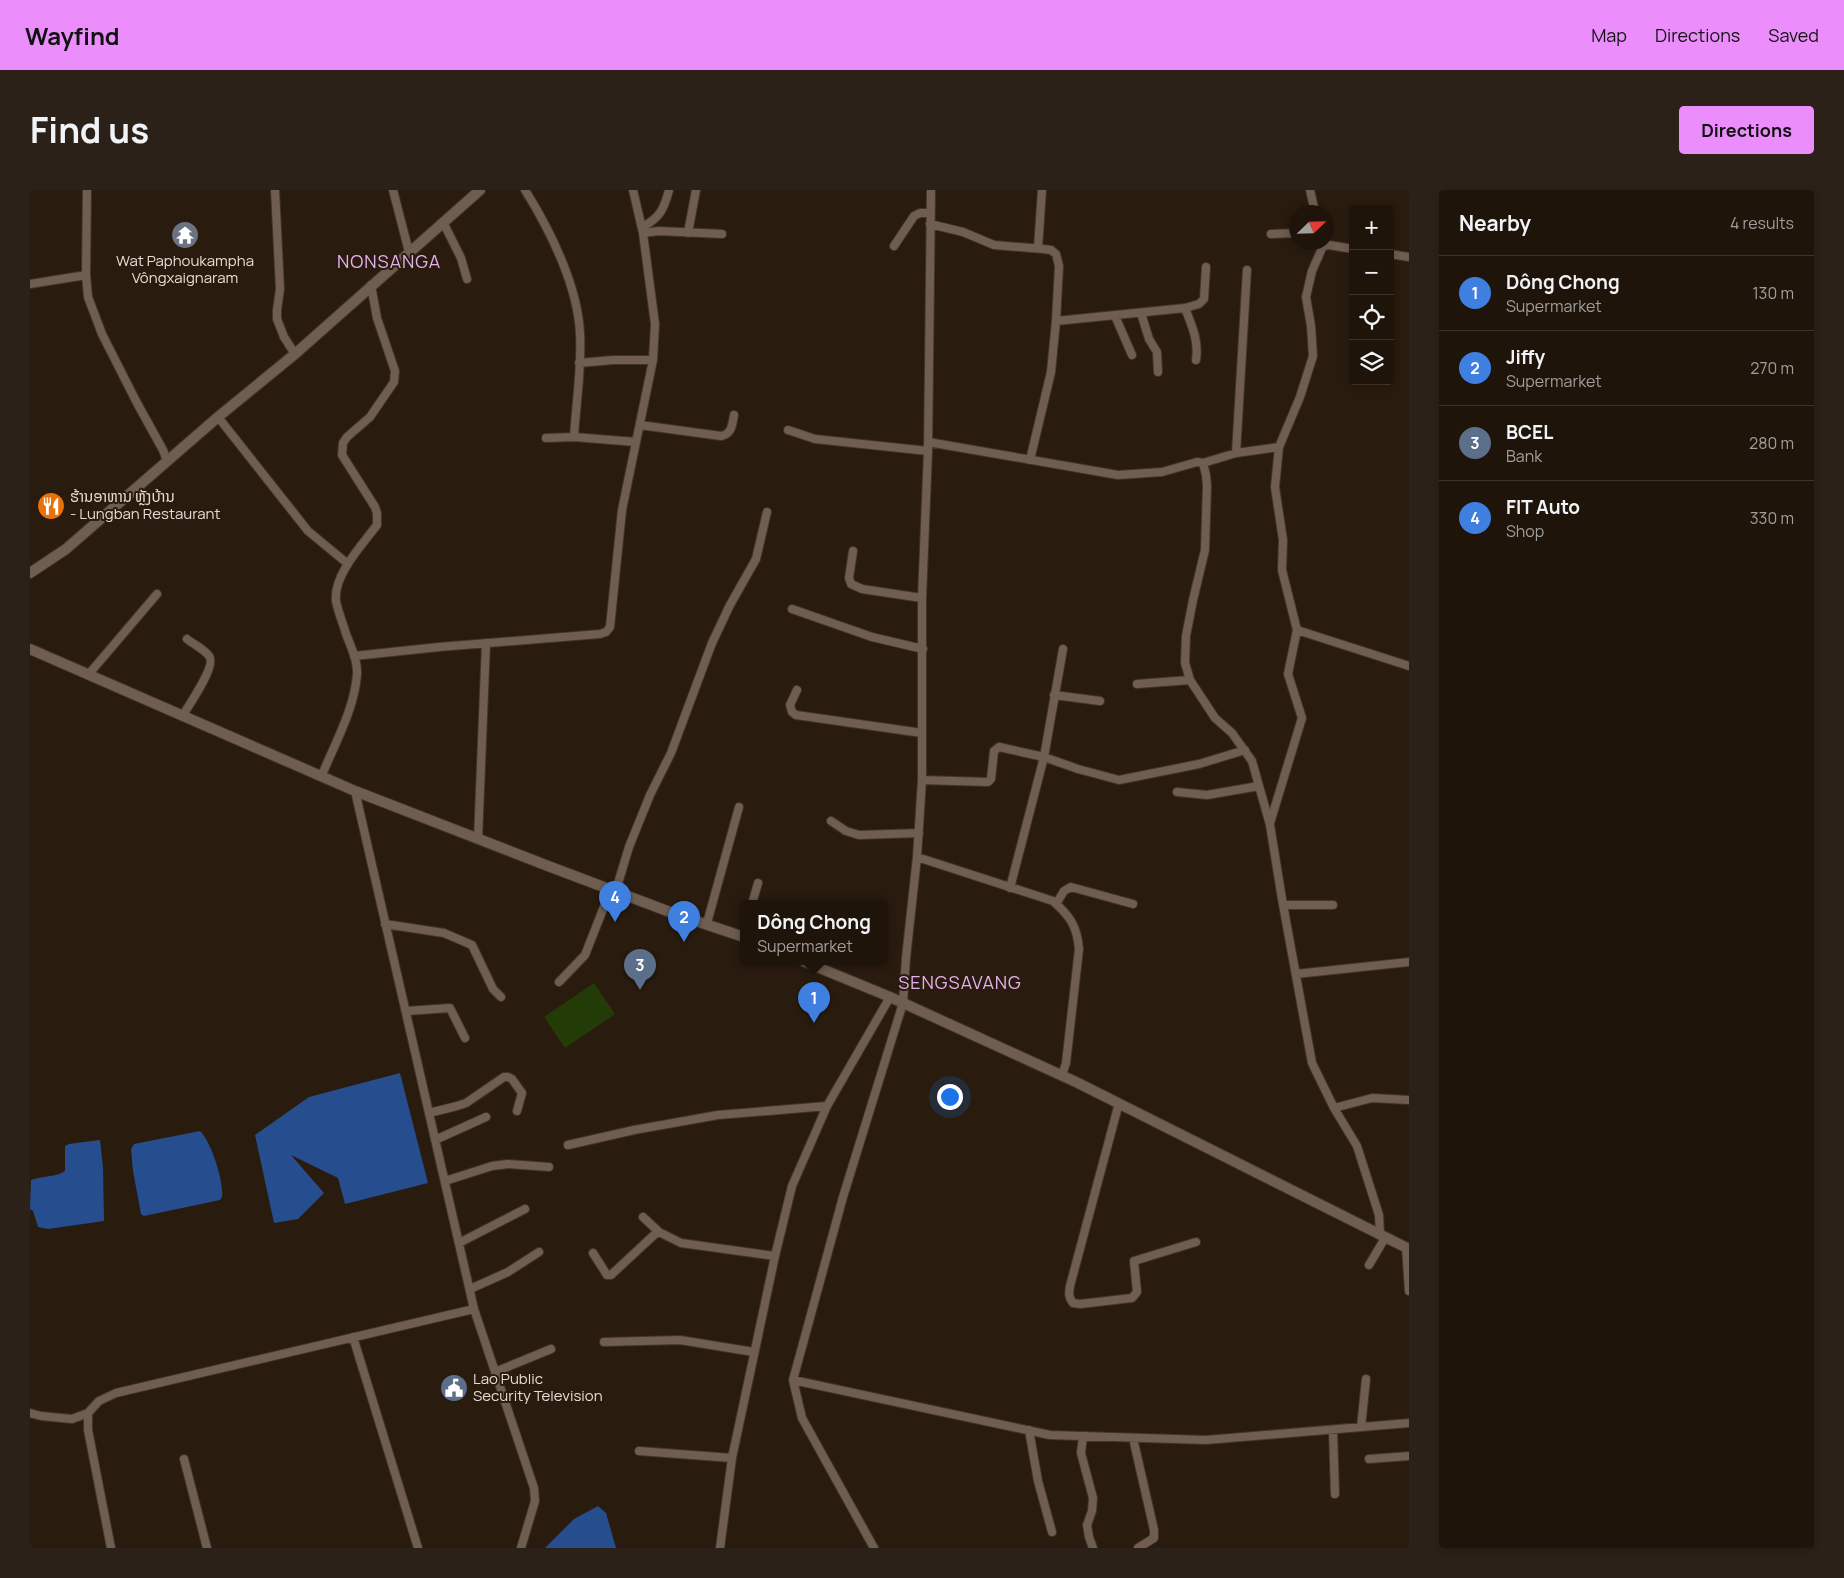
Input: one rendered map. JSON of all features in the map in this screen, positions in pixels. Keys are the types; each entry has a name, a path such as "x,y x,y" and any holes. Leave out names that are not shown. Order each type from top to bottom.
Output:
{"street":[{"path":"87,190 86,274 88,297 102,334 167,461"},
{"path":"276,190 280,289 277,319 294,354"},
{"path":"393,190 409,252"},
{"path":"30,573 66,550 218,417 294,354 480,190"},
{"path":"525,190 536,207 568,275 574,296 580,334 574,437"},
{"path":"354,656 600,634 606,632 610,627 622,510 652,360 655,324 642,230 633,190"},
{"path":"642,230 654,221 663,210 669,190"},
{"path":"688,233 696,190"},
{"path":"874,1548 802,1418 793,1380 843,1197 903,1003 917,857 922,780 922,598 928,451 931,190"},
{"path":"1038,248 1042,190"},
{"path":"1310,190 1313,205"},
{"path":"894,246 914,216 920,213 930,213"},
{"path":"443,222 461,258 467,279"},
{"path":"930,224 963,232 994,245 1038,248 1051,250 1056,254 1059,266 1056,321 1050,372 1030,460"},
{"path":"642,230 722,234"},
{"path":"1271,234 1289,233"},
{"path":"1270,825 1302,718 1288,674 1297,630 1282,570 1283,540 1276,486 1279,447 1300,397 1312,356 1311,326 1306,296 1318,254 1322,246 1349,248"},
{"path":"1394,255 1409,257"},
{"path":"1056,321 1185,308 1199,304 1204,299 1206,266"},
{"path":"1236,453 1247,270"},
{"path":"30,284 86,274"},
{"path":"322,775 353,699 357,673 354,656 336,600 337,587 348,564 377,525 378,519 375,507 344,460 342,449 346,437 370,417 392,387 395,377 377,318 371,285"},
{"path":"1185,308 1196,335 1198,350 1196,360"},
{"path":"1141,313 1149,339 1157,352 1158,372"},
{"path":"1115,316 1132,355"},
{"path":"579,363 613,360 652,360"},
{"path":"640,426 720,436 727,435 734,415"},
{"path":"218,417 308,531 348,564"},
{"path":"788,430 815,439 928,451"},
{"path":"546,438 574,437 636,442"},
{"path":"928,442 1118,475 1162,472 1236,453 1279,447"},
{"path":"1203,463 1207,486 1205,550 1186,636 1185,663 1190,680 1215,718 1232,733 1252,761 1270,825 1312,1063 1334,1108 1357,1146 1379,1215 1382,1236 1368,1265"},
{"path":"559,982 585,955 614,890 650,795 671,753 712,643 730,605 756,559 766,512"},
{"path":"853,550 849,578 850,584 862,589 922,598"},
{"path":"88,675 157,594"},
{"path":"792,609 872,637 923,649"},
{"path":"1297,630 1409,666"},
{"path":"183,716 208,672 212,661 210,656 186,639"},
{"path":"478,839 486,643"},
{"path":"30,649 355,791 678,915 740,935"},
{"path":"1010,888 1044,757 1063,649"},
{"path":"1137,684 1190,680"},
{"path":"796,690 790,706 792,712 796,715 922,733"},
{"path":"1054,694 1100,702"},
{"path":"922,780 988,782 991,779 994,751 999,747 1044,757 1078,769 1119,780 1199,764 1245,750"},
{"path":"1177,792 1207,795 1259,786"},
{"path":"355,791 474,1309 534,1488 535,1501 521,1548"},
{"path":"707,923 739,807"},
{"path":"831,821 846,831 859,835 919,833"},
{"path":"917,857 1053,901 1073,923 1078,934 1080,949 1066,1063 1062,1075"},
{"path":"753,900 758,883"},
{"path":"1056,904 1064,891 1071,887 1133,904"},
{"path":"1283,906 1333,905"},
{"path":"386,924 444,933 472,945 493,989 501,997"},
{"path":"1296,974 1409,962"},
{"path":"812,965 890,997 1062,1075 1407,1248 1409,1291"},
{"path":"720,1548 732,1458 775,1256 792,1186 827,1106 890,997"},
{"path":"406,1011 450,1008 465,1038"},
{"path":"429,1113 457,1106 504,1077 512,1079 522,1093 517,1111"},
{"path":"1334,1108 1372,1098 1409,1100"},
{"path":"1119,1103 1070,1286 1068,1294 1070,1299 1073,1303 1080,1304 1132,1298 1137,1292 1134,1261 1196,1242"},
{"path":"568,1144 634,1130 718,1116 827,1106"},
{"path":"436,1140 486,1117"},
{"path":"445,1181 492,1166 508,1164 550,1167"},
{"path":"459,1243 525,1208"},
{"path":"643,1217 658,1232 681,1242 775,1256"},
{"path":"594,1253 607,1276 611,1275 658,1232"},
{"path":"470,1290 508,1272 539,1252"},
{"path":"30,1413 72,1419 88,1413 99,1400 116,1393 474,1309"},
{"path":"353,1337 418,1548"},
{"path":"604,1342 680,1340 754,1352"},
{"path":"495,1372 551,1349"},
{"path":"1361,1427 1366,1379"},
{"path":"793,1380 1050,1435 1206,1440 1409,1424"},
{"path":"88,1413 90,1442 111,1548"},
{"path":"1029,1430 1038,1481 1052,1532"},
{"path":"1332,1430 1335,1494"},
{"path":"1083,1436 1081,1453 1093,1498 1092,1511 1087,1525 1093,1548"},
{"path":"1133,1438 1154,1530 1154,1538 1138,1548"},
{"path":"639,1450 732,1458"},
{"path":"1369,1460 1409,1456"},
{"path":"184,1459 207,1548"}],"green space":[{"path":"594,983 615,1014 565,1048 544,1017"}],"water":[{"path":"400,1073 428,1183 345,1204 338,1178 291,1155 324,1193 298,1219 274,1223 255,1135 309,1097"},
{"path":"200,1131 208,1143 219,1172 222,1190 220,1200 144,1216 141,1214 133,1171 131,1149 134,1144"},
{"path":"100,1140 103,1167 104,1221 48,1229 38,1227 33,1211 30,1209 31,1180 65,1171 65,1146"},
{"path":"598,1506 606,1513 616,1548 545,1548 574,1519"}],"place":[{"name":"Wat Paphoukampha Vôngxaignaram","path":"185,235"},
{"name":"ຮ້ານອາຫານ ຫຼັງບ້ານ - Lungban Restaurant","path":"51,506"},
{"name":"FIT Auto","path":"615,922"},
{"name":"Jiffy","path":"684,942"},
{"name":"BCEL","path":"640,990"},
{"name":"Dông Chong","path":"814,1023"},
{"name":"Lao Public Security Television","path":"454,1388"}],"district":[{"name":"NONSANGA","path":"389,262"},
{"name":"SENGSAVANG","path":"960,983"}]}
